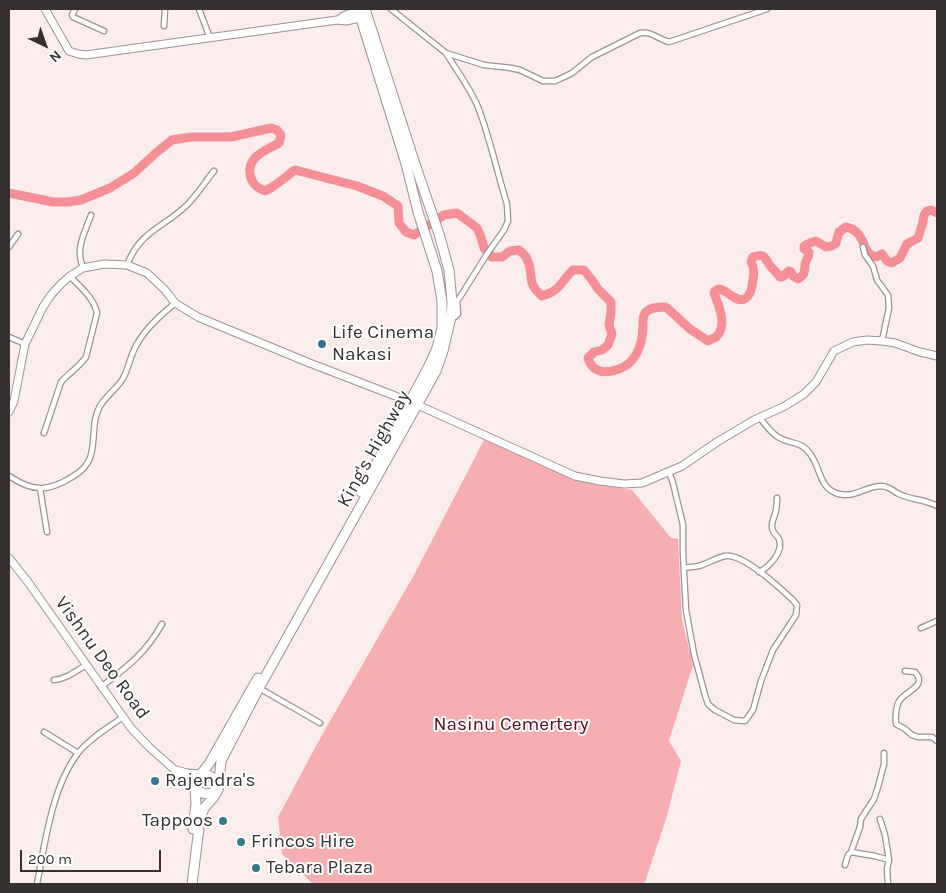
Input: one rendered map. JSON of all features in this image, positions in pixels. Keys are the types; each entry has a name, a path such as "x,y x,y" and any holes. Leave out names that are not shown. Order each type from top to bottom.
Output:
{"highway":[{"name":"King's Highway","path":"186,884 196,804 194,788 198,777 208,764 414,403 436,371 447,337 452,302 449,270 431,210 362,12"},
{"name":"King's Highway","path":"192,884 200,820 204,808 218,788 221,761 414,403 437,348 442,328 442,301 437,272 418,212 362,12"},
{"path":"194,788 198,792 209,794 218,788 214,778 210,775 201,774"}],"street":[{"path":"45,9 69,51 86,55 337,20 346,21 362,12"},
{"path":"75,9 73,17 104,31"},
{"path":"164,26 165,9"},
{"path":"199,9 210,38"},
{"path":"391,9 446,54 470,91 478,107 507,204 508,222 458,301 458,314 455,317 451,317"},
{"path":"446,54 484,65 520,70 548,82 555,81 572,73 592,57 640,33 647,32 669,42 767,9"},
{"path":"127,265 138,243 188,204 214,171"},
{"path":"83,268 80,259 80,247 91,215"},
{"path":"9,247 18,234"},
{"path":"863,247 878,280 888,295 889,308 882,340"},
{"path":"9,412 14,402 25,344 43,307 51,295 70,276 83,268 104,264 127,265 147,273 176,303 198,317 414,403 575,476 624,484 642,483 682,466 717,442 785,406 804,394 816,382 834,351 852,342 882,340 937,356"},
{"path":"44,433 61,382 86,357 97,313 96,307 88,295 70,276"},
{"path":"9,476 26,486 40,488 63,483 77,474 88,462 92,449 96,416 100,406 123,378 137,344 159,317 176,303"},
{"path":"9,337 25,344"},
{"path":"760,418 778,437 800,444 806,449 812,456 827,489 832,492 851,495 881,486 937,506"},
{"path":"669,472 674,483 684,526 684,568 686,610 694,654 708,704 734,720 745,721 752,710 773,650 796,615 797,605 794,600 760,572 733,556 726,556 698,566 684,568"},
{"path":"40,488 47,532"},
{"path":"760,572 774,558 780,545 772,530 777,498"},
{"name":"Vishnu Deo Road","path":"9,558 24,576 135,732 194,788"},
{"path":"921,628 937,621"},
{"path":"102,687 138,658 162,624"},
{"path":"54,680 60,680 86,665"},
{"path":"905,671 915,672 918,675 918,681 913,690 898,701 896,724 912,735 932,737 937,741"},
{"path":"259,688 320,723"},
{"path":"37,884 48,828 66,773 78,753 98,734 123,717"},
{"path":"44,732 78,753"},
{"path":"845,865 860,827 861,819 874,799 884,764 884,752"},
{"path":"176,770 201,774"},
{"path":"880,818 886,835 889,860 887,869 888,884"},
{"path":"850,852 889,860"}],"green space":[{"name":"Nasinu Cemertery","path":"485,438 582,482 632,490 671,538 678,539 682,620 693,665 669,741 681,761 667,816 645,882 643,884 313,884 282,854 278,817 322,735 414,575"}],"waterway":[{"path":"9,193 53,202 81,200 110,188 134,173 172,140 191,137 231,137 271,128 277,130 281,135 279,143 258,155 251,163 250,168 253,183 265,191 295,170 357,186 383,196 398,206 399,223 406,232 414,235 444,215 457,213 477,228 484,248 492,257 502,257 510,251 519,250 524,254 529,265 534,287 542,296 549,294 557,288 573,270 584,270 598,289 611,302 609,325 612,334 608,345 602,350 594,352 588,358 594,368 605,372 619,369 634,358 641,341 644,315 652,308 666,307 690,329 708,341 716,337 720,332 722,322 714,293 720,289 739,300 748,297 753,277 751,262 753,257 763,256 780,277 789,271 798,279 804,273 805,264 809,256 809,252 804,249 804,246 816,241 826,247 832,246 836,243 839,232 846,227 853,229 857,233 871,255 876,257 882,254 887,261 892,263 900,258 907,244 918,238 927,211 931,210 937,213"}],"place":[{"name":"Life Cinema Nakasi","path":"322,344"},
{"name":"Rajendra's","path":"155,781"},
{"name":"Tappoos","path":"223,821"},
{"name":"Frincos Hire","path":"241,842"},
{"name":"Tebara Plaza","path":"256,868"}]}
